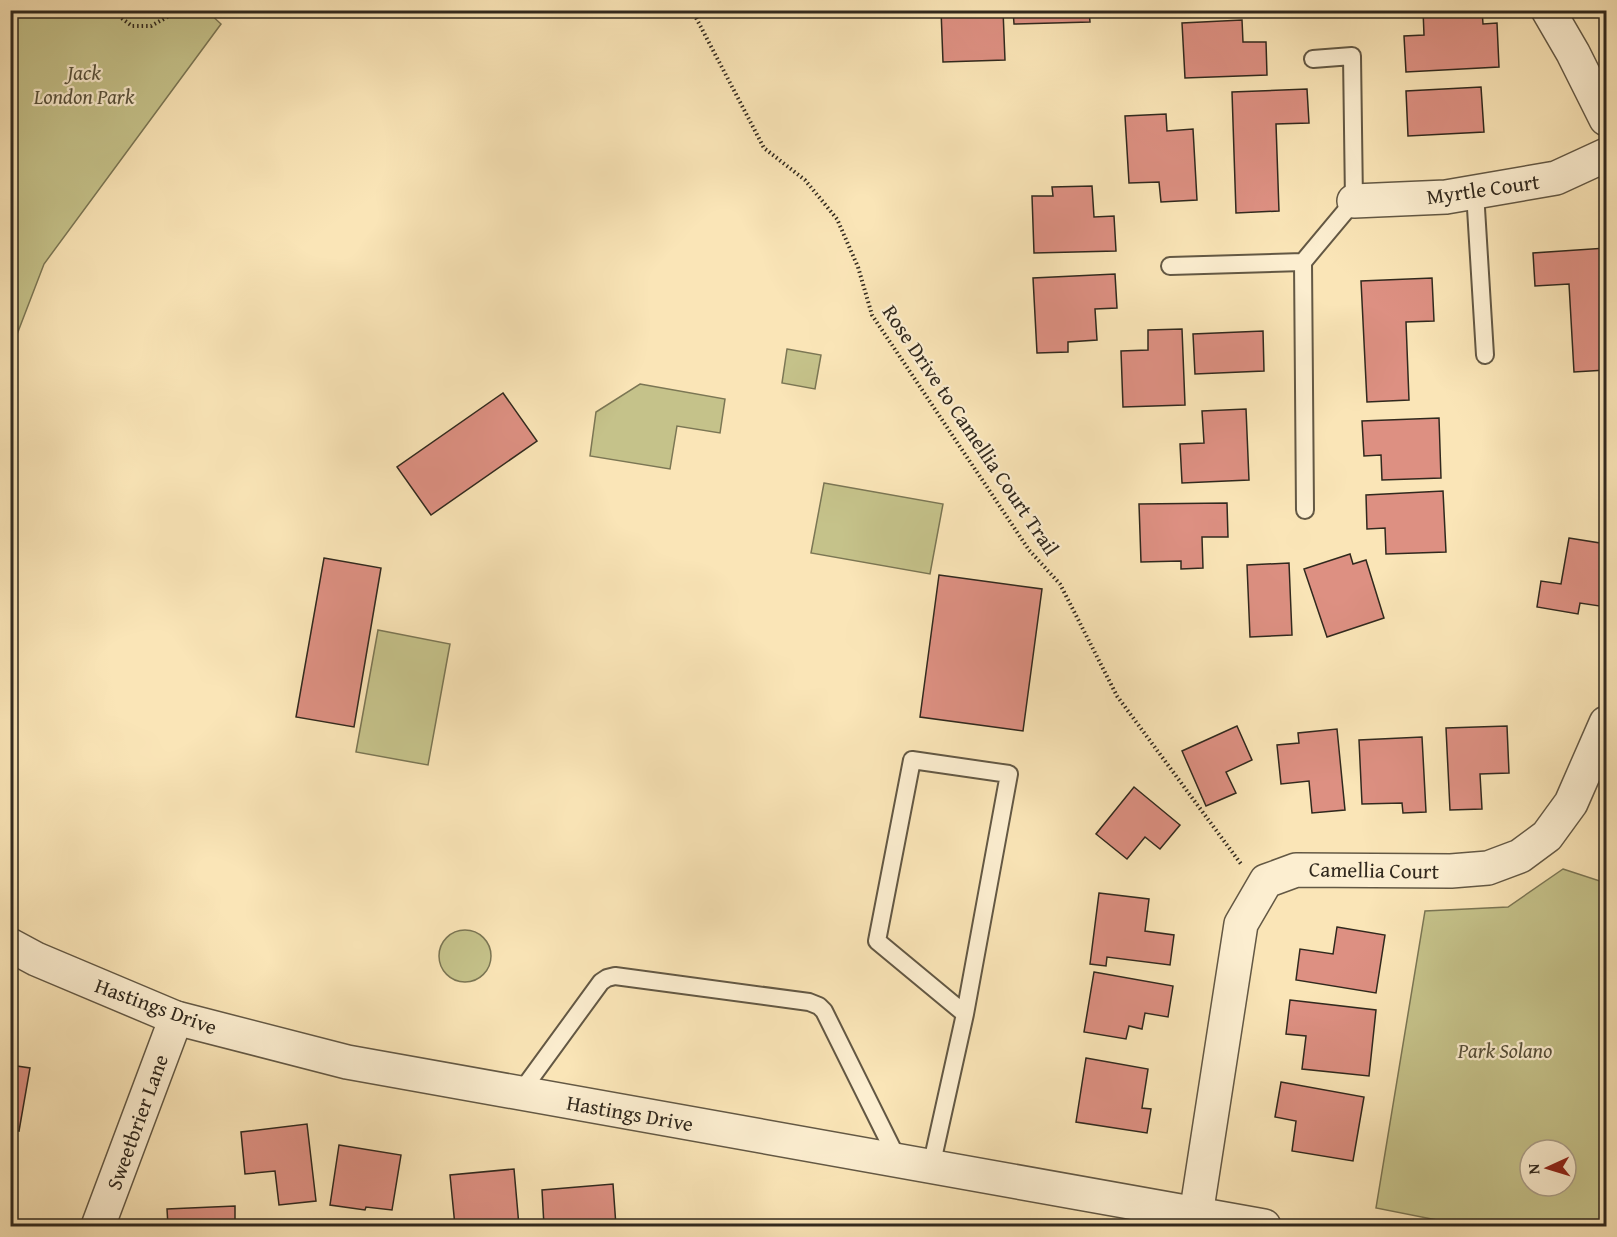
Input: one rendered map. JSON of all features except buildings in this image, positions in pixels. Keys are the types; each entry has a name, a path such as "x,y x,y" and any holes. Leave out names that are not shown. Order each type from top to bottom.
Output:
{"street":[{"path":"1548,10 1573,53 1606,119"},
{"name":"Myrtle Court","path":"1354,201 1446,197 1556,178 1606,155"},
{"name":"Camellia Court","path":"1196,1215 1240,924 1266,881 1296,870 1451,871 1488,868 1520,856 1547,836 1571,803 1606,723"},
{"name":"Hastings Drive","path":"10,945 36,959 176,1018 347,1062 1264,1227"},
{"name":"Sweetbrier Lane","path":"99,1227 176,1018"}],"lane":[{"path":"1305,510 1303,262 1354,201 1352,56 1313,59"},
{"path":"1475,192 1485,355"},
{"path":"1170,266 1303,262"},
{"path":"931,1167 965,1014 1009,774 912,760 877,941 965,1014"},
{"path":"520,1093 601,982 607,978 615,976 809,1002 824,1011 898,1160"}],"path":[{"path":"111,10 132,26 151,26 180,10"},
{"name":"Rose Drive to Camellia Court Trail","path":"692,10 764,148 805,180 837,219 858,267 872,315 1029,550 1060,584 1117,696 1261,891"}],"green space":[{"name":"Jack London Park","path":"11,10 207,11 221,24 44,264 11,350"},
{"path":"787,349 821,355 815,389 782,383"},
{"path":"640,384 725,399 720,433 677,426 670,469 590,456 596,412"},
{"path":"824,483 943,504 930,574 811,553"},
{"path":"378,630 450,644 428,765 356,752"},
{"name":"Park Solano","path":"1563,869 1606,883 1606,1226 1467,1226 1376,1208 1425,911 1508,907"},
{"path":"465,930 479,934 487,942 491,956 487,970 479,978 465,982 451,978 443,970 439,956 443,942 451,934"}]}
